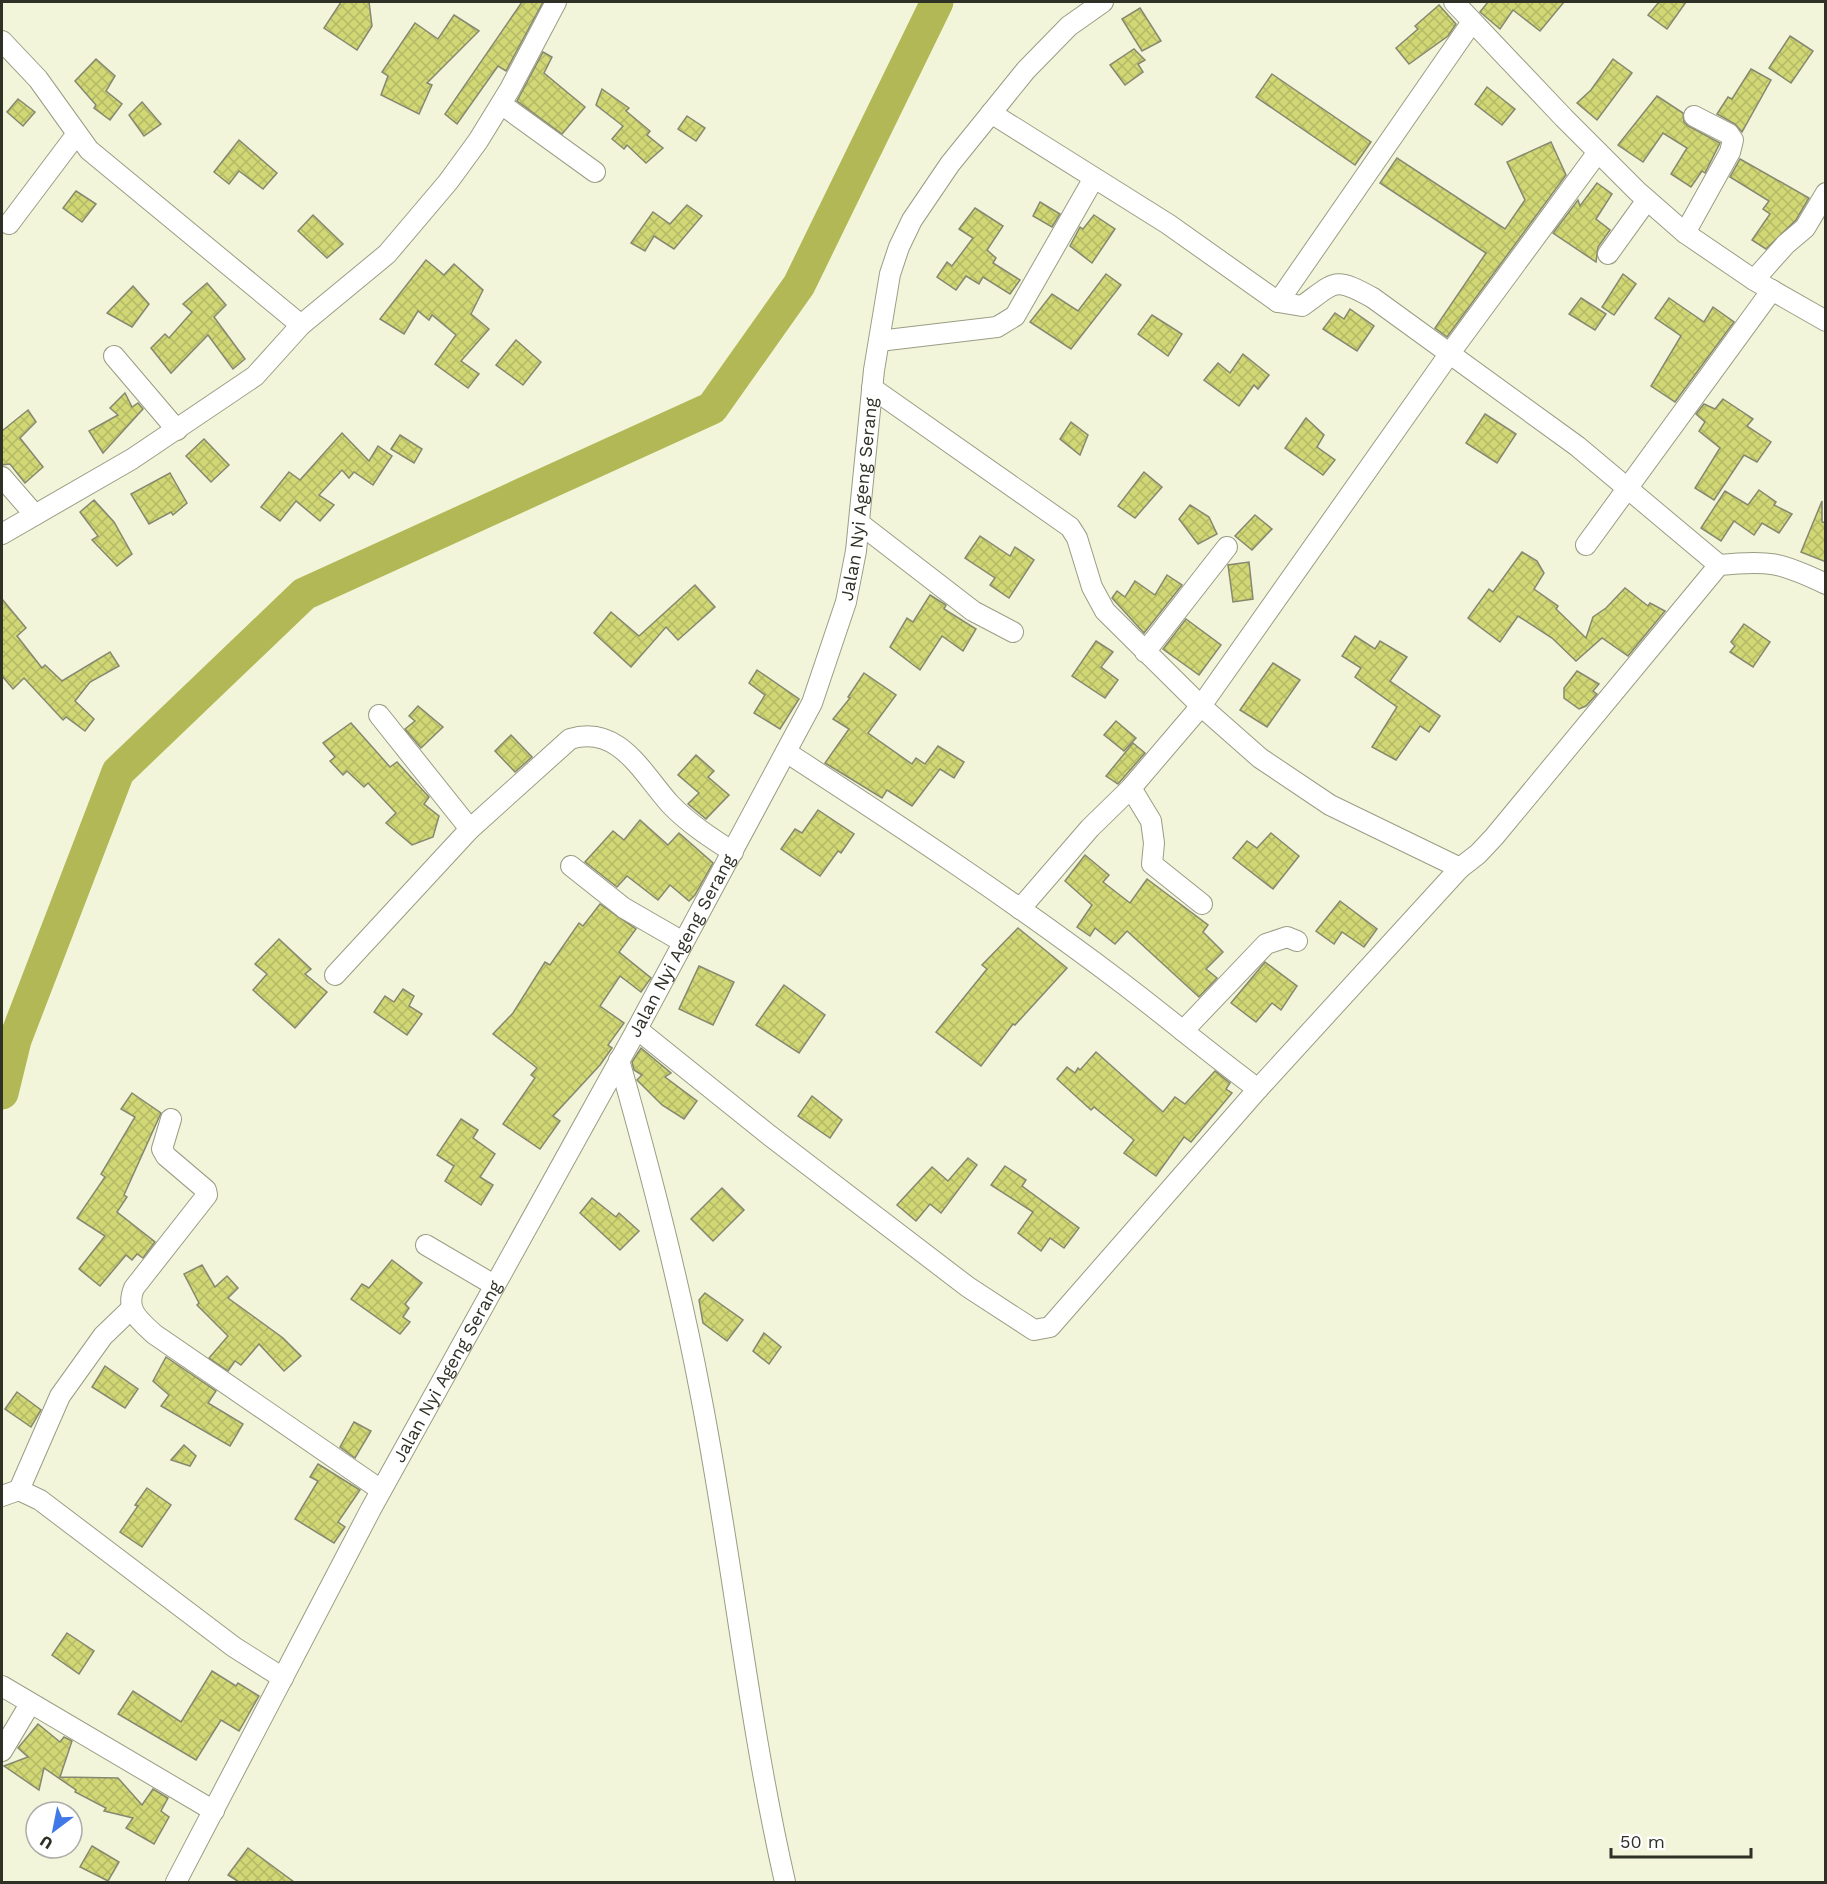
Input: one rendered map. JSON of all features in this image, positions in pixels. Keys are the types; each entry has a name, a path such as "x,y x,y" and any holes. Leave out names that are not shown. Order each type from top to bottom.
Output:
{"street":[{"path":"2,534 132,459 255,376 301,325 387,254 448,182 501,104 556,2"},
{"name":"Jalan Nyi Ageng Serang","path":"176,1882 381,1490 637,1029 812,703 829,660 846,602 859,523 872,388 890,274 899,247 912,220 950,164 1026,70 1069,27 1103,2"},
{"path":"1454,2 1598,152 1685,233 1754,280 1826,321"},
{"path":"1278,302 1472,22"},
{"path":"2,41 38,80 76,135 122,179 301,325"},
{"path":"501,104 595,172"},
{"path":"991,113 1168,224 1278,302 1302,306 1330,285 1340,283 1372,298 1577,446 1719,566"},
{"path":"1685,233 1730,152 1733,140 1729,134 1694,116"},
{"path":"9,224 76,135"},
{"path":"1020,909 1090,828 1131,788 1201,706 1450,353 1598,152"},
{"path":"879,341 997,327 1008,323 1015,316 1094,177"},
{"path":"1754,280 1786,244 1805,228 1826,193"},
{"path":"1608,254 1647,200"},
{"path":"1586,545 1772,290"},
{"path":"114,356 177,430"},
{"path":"872,388 1070,527 1097,598 1105,611 1201,706 1260,758 1304,790 1417,849 1460,868"},
{"path":"2,477 35,514"},
{"path":"859,523 974,611 1013,632"},
{"path":"1145,652 1227,547"},
{"path":"637,1029 769,1135 968,1287 1034,1330 1050,1327 1258,1089 1460,868 1478,855 1494,837 1719,566 1765,561 1792,568 1826,584"},
{"path":"379,715 470,829"},
{"path":"335,975 470,829 570,740 585,735 603,737 620,747 672,806 733,852"},
{"path":"786,752 919,837 1020,909 1258,1089"},
{"path":"1131,788 1151,821 1154,843 1152,864 1202,904"},
{"path":"571,866 624,908 683,942"},
{"path":"1184,1032 1266,944 1287,937 1297,941"},
{"path":"619,1060 650,1168 700,1391 766,1802 784,1882"},
{"path":"171,1119 162,1149 166,1156 206,1190 207,1196 134,1288 130,1298 131,1309 154,1334 381,1490"},
{"path":"426,1245 494,1285"},
{"path":"131,1309 103,1336 60,1396 10,1493 40,1500 234,1647 283,1678"},
{"path":"2,1686 214,1811"},
{"path":"2,1752 30,1704"}],"building":[{"path":"341,2 369,2 372,26 357,50 324,28"},
{"path":"522,2 543,2 506,71 498,66 457,124 445,114"},
{"path":"1488,2 1564,2 1540,31 1513,10 1500,29 1480,12"},
{"path":"1659,2 1686,2 1667,29 1648,15"},
{"path":"1439,5 1456,24 1448,36 1409,64 1396,48 1418,29 1415,26"},
{"path":"1140,8 1161,41 1142,51 1122,19"},
{"path":"454,15 479,31 427,83 432,85 419,114 381,95 388,76 382,72 415,23 438,39"},
{"path":"1790,36 1813,51 1791,83 1769,68"},
{"path":"1134,49 1145,60 1138,64 1143,72 1125,85 1110,65"},
{"path":"543,52 552,57 544,73 585,107 562,134 517,101"},
{"path":"96,59 115,76 106,91 122,104 110,120 94,108 96,105 75,81"},
{"path":"1613,59 1632,73 1597,120 1577,103 1591,90"},
{"path":"1751,69 1771,80 1742,132 1735,124 1717,114 1728,97 1732,99"},
{"path":"1272,74 1371,142 1355,165 1256,97"},
{"path":"1487,87 1515,109 1502,125 1475,104"},
{"path":"602,89 629,108 626,111 650,131 647,135 663,148 646,163 627,145 624,149 612,139 623,126 596,105"},
{"path":"1657,96 1683,113 1684,122 1688,126 1720,143 1705,173 1702,171 1691,187 1671,174 1687,148 1663,133 1643,162 1618,145"},
{"path":"18,99 35,112 23,126 7,112"},
{"path":"142,102 161,124 144,136 129,115"},
{"path":"687,116 705,128 696,141 678,129"},
{"path":"239,140 277,173 263,189 239,171 229,184 214,172"},
{"path":"1551,142 1566,175 1447,337 1435,328 1486,253 1380,183 1397,158 1505,229 1525,200 1507,162"},
{"path":"1740,159 1809,198 1796,220 1766,249 1752,240 1770,214 1763,209 1769,201 1730,177"},
{"path":"1597,183 1612,194 1596,219 1610,230 1598,247 1596,262 1553,233 1578,200 1580,206"},
{"path":"76,191 96,204 82,222 63,208"},
{"path":"1040,202 1060,214 1052,227 1033,216"},
{"path":"687,205 702,216 674,249 654,236 645,251 631,243 653,212 670,224"},
{"path":"975,208 1003,226 987,250 996,258 993,263 1020,280 1010,294 983,277 979,284 966,276 956,290 937,277 947,262 952,266 973,238 959,229"},
{"path":"313,215 343,244 327,258 298,231"},
{"path":"1094,215 1115,229 1092,263 1070,246 1080,227 1083,229"},
{"path":"426,260 444,275 454,264 483,290 471,314 489,329 461,361 479,374 468,388 435,364 456,335 432,315 429,320 418,311 404,334 380,319"},
{"path":"1106,274 1121,285 1071,349 1030,322 1052,294 1078,311"},
{"path":"1623,274 1636,284 1614,315 1602,307"},
{"path":"207,283 226,305 214,317 245,359 233,369 208,335 171,373 151,348 165,334 169,338 192,312 183,304"},
{"path":"133,286 149,304 132,327 107,313"},
{"path":"1581,298 1606,314 1595,330 1569,314"},
{"path":"1669,298 1704,322 1713,307 1734,322 1675,402 1651,386 1681,336 1655,318"},
{"path":"1350,309 1374,326 1357,351 1323,329 1335,313 1344,319"},
{"path":"1152,315 1182,334 1168,356 1138,334"},
{"path":"516,340 541,362 523,385 496,365"},
{"path":"1243,354 1269,375 1258,389 1254,385 1239,406 1204,380 1218,363 1230,373"},
{"path":"125,393 132,407 138,403 143,409 103,453 89,431 118,415 110,408"},
{"path":"1723,399 1753,419 1747,426 1771,442 1757,462 1744,455 1714,500 1695,488 1720,448 1699,431 1705,422 1696,414 1704,404 1715,409"},
{"path":"28,410 36,422 20,438 43,467 25,483 10,464 2,465 2,431"},
{"path":"1485,414 1516,434 1497,463 1466,443"},
{"path":"1306,418 1324,435 1317,447 1335,460 1323,475 1285,448"},
{"path":"1071,422 1088,435 1080,455 1060,439"},
{"path":"342,433 369,461 378,446 392,456 373,485 354,472 349,478 342,470 319,495 334,505 320,521 296,501 280,521 261,507 289,472 300,480"},
{"path":"400,435 422,449 414,463 391,449"},
{"path":"204,439 229,465 211,482 186,456"},
{"path":"1144,472 1162,487 1135,518 1118,506"},
{"path":"170,473 187,503 173,515 171,512 149,524 131,494"},
{"path":"1759,490 1776,502 1774,505 1792,514 1779,533 1762,523 1754,535 1734,521 1721,541 1701,528 1725,491 1748,505"},
{"path":"94,500 114,522 132,554 117,566 92,540 98,536 80,512"},
{"path":"1822,501 1822,522 1826,523 1826,562 1801,552"},
{"path":"1190,505 1209,517 1217,534 1198,544 1179,519"},
{"path":"1255,515 1272,529 1252,550 1235,536"},
{"path":"980,536 1010,556 1015,547 1034,560 1009,598 990,585 995,578 965,558"},
{"path":"1522,552 1537,561 1544,573 1534,589 1558,606 1556,609 1586,638 1593,617 1606,608 1625,588 1648,606 1650,603 1665,611 1628,656 1602,638 1576,661 1552,638 1518,616 1500,642 1468,618 1489,589 1493,592"},
{"path":"1249,562 1253,599 1233,602 1228,565"},
{"path":"1167,575 1182,585 1144,633 1112,598 1117,591 1125,597 1135,581 1155,595"},
{"path":"695,585 715,607 678,640 666,627 631,667 594,633 611,612 639,636"},
{"path":"930,595 946,605 944,609 976,629 963,651 942,636 920,670 890,647 907,618 913,622"},
{"path":"2,599 26,628 17,636 42,668 45,665 62,681 110,652 119,666 90,682 75,701 94,719 85,731 66,717 63,720 24,678 13,689 2,676"},
{"path":"1186,619 1221,645 1199,675 1163,649"},
{"path":"1744,624 1770,642 1753,667 1730,652 1735,646 1731,642"},
{"path":"1355,636 1375,649 1380,641 1407,657 1390,681 1440,716 1429,732 1420,726 1396,760 1372,747 1397,707 1355,677 1361,668 1342,656"},
{"path":"1096,641 1113,652 1101,667 1118,680 1105,698 1072,676"},
{"path":"1273,663 1300,680 1267,727 1240,710"},
{"path":"757,670 799,699 780,729 754,713 765,695 749,683"},
{"path":"1577,671 1599,684 1593,691 1597,694 1586,706 1579,709 1564,698 1564,688"},
{"path":"864,673 896,695 868,733 912,764 916,758 925,764 938,746 964,762 954,778 940,769 912,806 887,790 882,798 825,763 849,729 833,719 850,698 848,697"},
{"path":"418,706 443,727 421,748 405,729 415,721 409,716"},
{"path":"1116,721 1136,738 1124,751 1104,735"},
{"path":"351,723 390,767 397,762 429,797 424,804 439,816 433,837 412,845 386,823 396,813 368,783 364,787 347,771 343,775 330,761 335,757 323,743"},
{"path":"511,735 532,757 515,772 495,751"},
{"path":"1133,743 1145,753 1118,784 1106,776"},
{"path":"696,755 714,771 708,777 729,795 706,819 688,804 699,793 678,775"},
{"path":"818,810 854,834 841,853 838,851 820,876 781,849 795,829 802,833"},
{"path":"640,820 668,845 679,833 713,863 695,895 689,901 670,885 658,900 627,876 617,887 585,862 613,831 624,840"},
{"path":"1271,833 1299,856 1273,889 1233,858 1247,841 1257,848"},
{"path":"1085,855 1109,875 1103,882 1130,903 1147,879 1208,925 1203,932 1223,952 1206,969 1217,978 1199,997 1127,931 1115,944 1095,928 1090,936 1077,927 1092,905 1065,881"},
{"path":"1340,901 1377,929 1364,947 1342,932 1334,944 1316,931"},
{"path":"600,904 636,929 619,952 651,978 641,992 620,976 600,1006 624,1023 608,1045 612,1048 600,1065 553,1116 560,1121 540,1149 503,1124 535,1078 531,1075 537,1068 493,1034 513,1013 545,962 550,965 579,923 583,926"},
{"path":"1018,928 1067,968 1015,1025 1013,1024 981,1066 936,1032 987,969 982,965"},
{"path":"279,939 311,969 305,974 327,992 295,1028 253,990 267,974 255,964"},
{"path":"1265,962 1297,986 1281,1010 1272,1003 1256,1022 1231,1003"},
{"path":"699,966 734,982 713,1025 679,1009"},
{"path":"784,985 825,1015 799,1053 756,1025"},
{"path":"403,989 414,996 409,1006 422,1014 407,1035 374,1012 385,996 394,1002"},
{"path":"641,1048 671,1073 665,1077 697,1101 684,1119 662,1105 637,1080 642,1075 634,1070 632,1062"},
{"path":"1096,1052 1163,1112 1175,1097 1185,1104 1215,1071 1230,1083 1226,1089 1232,1093 1191,1142 1184,1137 1156,1176 1124,1153 1134,1140 1094,1107 1091,1110 1057,1079 1067,1067 1075,1073 1078,1068 1080,1070"},
{"path":"132,1093 161,1113 124,1195 127,1197 117,1212 155,1242 143,1258 137,1254 132,1260 126,1255 100,1286 79,1269 105,1236 77,1218 105,1177 101,1174 135,1117 121,1109"},
{"path":"812,1096 842,1120 830,1138 798,1116"},
{"path":"461,1119 478,1130 473,1138 495,1154 480,1177 493,1185 481,1205 445,1181 454,1166 437,1155"},
{"path":"968,1158 977,1165 941,1213 930,1204 916,1221 897,1205 932,1167 948,1181"},
{"path":"1005,1166 1026,1180 1022,1186 1079,1228 1064,1248 1050,1238 1041,1251 1018,1233 1033,1212 991,1185"},
{"path":"722,1188 744,1210 713,1241 691,1219"},
{"path":"592,1198 616,1217 619,1213 639,1231 620,1250 580,1213"},
{"path":"392,1260 422,1283 405,1304 409,1308 403,1317 410,1322 400,1334 351,1299 362,1284 369,1288"},
{"path":"202,1265 215,1287 227,1276 238,1288 228,1298 283,1338 301,1356 284,1371 259,1344 241,1365 235,1361 228,1371 209,1358 228,1336 197,1305 199,1303 184,1274"},
{"path":"705,1293 743,1320 727,1341 703,1323 699,1300"},
{"path":"764,1333 781,1347 769,1364 753,1351"},
{"path":"166,1357 216,1391 208,1403 243,1424 230,1446 161,1406 169,1395 153,1381"},
{"path":"105,1366 138,1389 125,1408 92,1387"},
{"path":"17,1392 41,1410 31,1427 5,1409"},
{"path":"354,1422 371,1431 355,1458 340,1447"},
{"path":"184,1445 196,1456 190,1466 171,1460"},
{"path":"318,1464 360,1490 338,1522 345,1527 334,1543 295,1519 318,1481 310,1477"},
{"path":"147,1488 171,1505 142,1547 120,1532"},
{"path":"67,1633 94,1651 79,1674 52,1655"},
{"path":"212,1671 236,1686 238,1683 259,1696 239,1731 221,1720 196,1760 118,1714 133,1691 181,1722"},
{"path":"38,1724 60,1742 64,1737 72,1741 60,1777 118,1778 142,1805 153,1789 168,1798 161,1811 169,1817 154,1844 126,1828 133,1818 104,1811 106,1808 75,1792 76,1790 44,1768 39,1790 4,1766 28,1757 18,1748"},
{"path":"92,1846 119,1862 108,1881 80,1867"},
{"path":"248,1848 294,1882 239,1882 228,1875"}],"waterway":[{"path":"2,1093 15,1040 118,772 304,594 712,408 799,285 937,2"}]}
